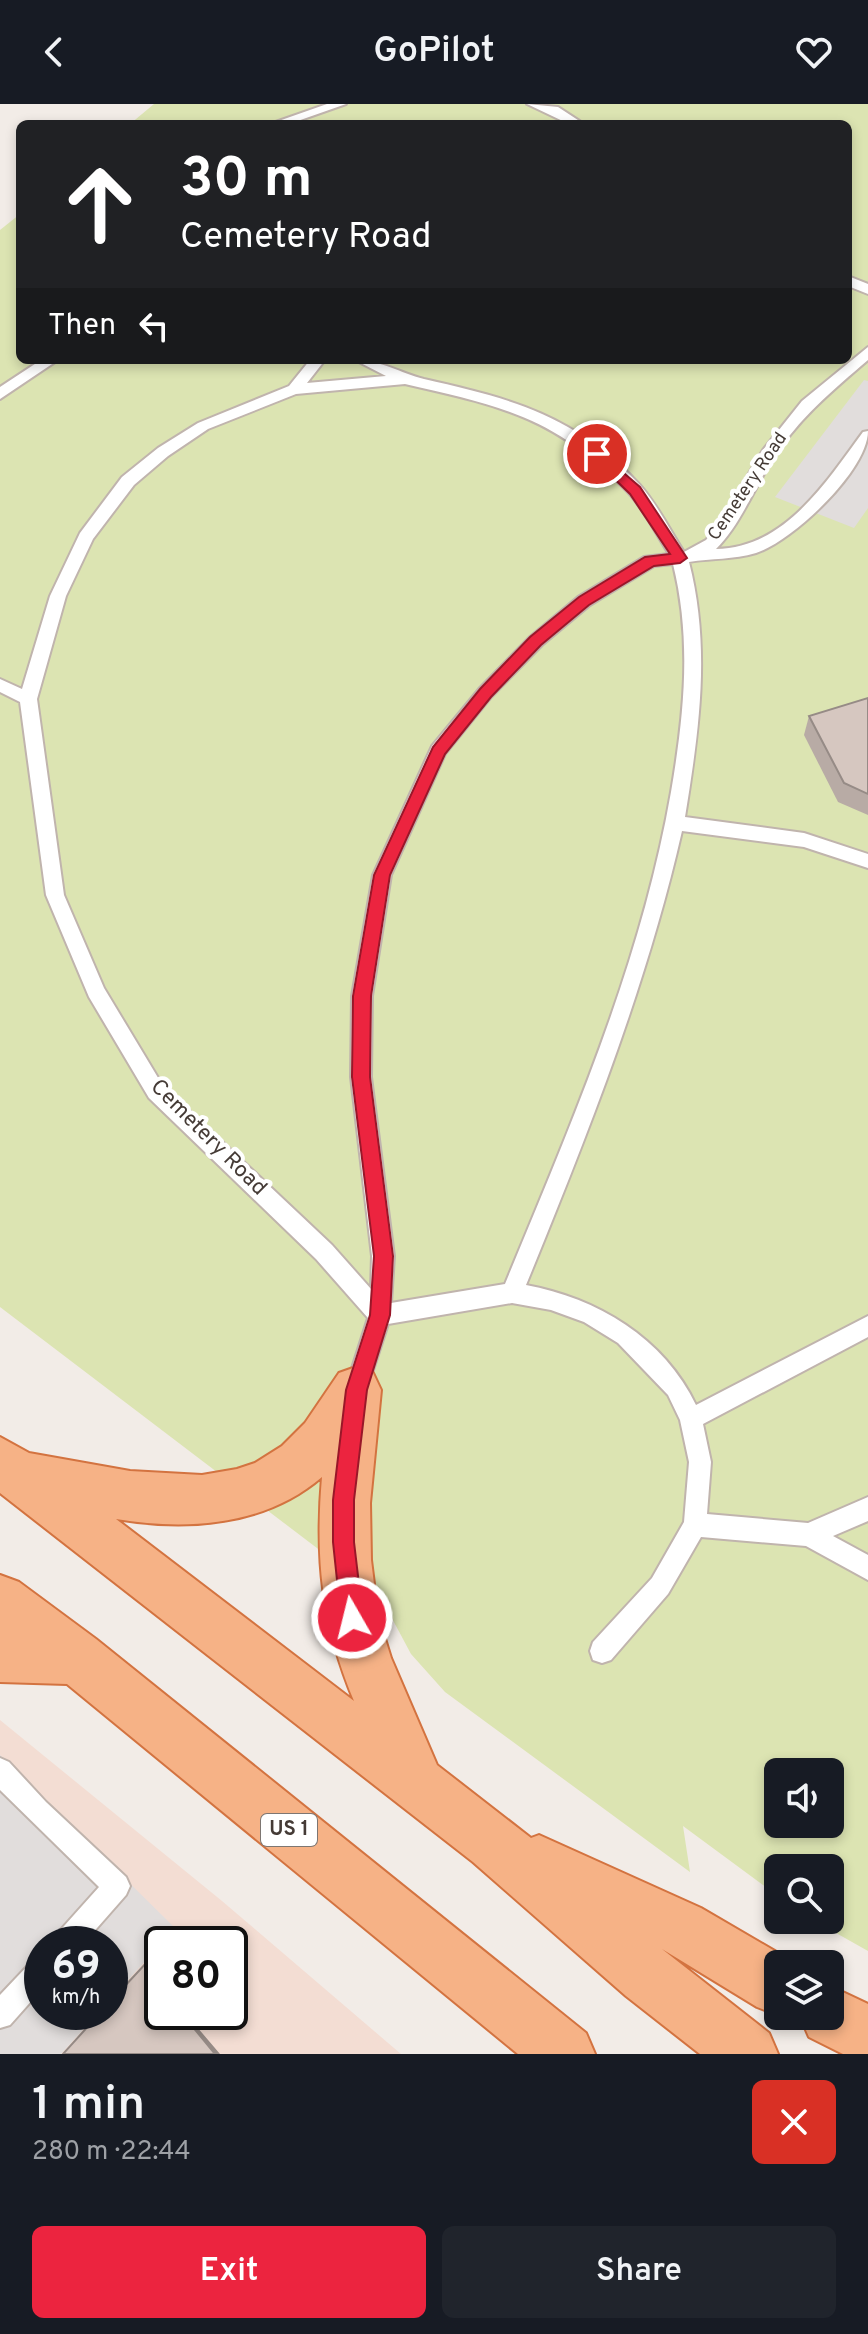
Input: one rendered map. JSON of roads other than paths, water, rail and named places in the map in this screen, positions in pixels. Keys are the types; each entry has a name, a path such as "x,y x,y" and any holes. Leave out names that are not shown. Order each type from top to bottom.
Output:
{"highway":[{"path":"9,1468 165,1500 200,1500 229,1495 280,1477 299,1464 321,1442 356,1390"},
{"path":"356,1390 344,1500 343,1542 352,1618 365,1658 419,1785"},
{"path":"9,1468 493,1842 647,1975 748,2054"},
{"name":"US 1","path":"0,1601 77,1658 565,2054"},
{"path":"0,1655 77,1658"},
{"path":"493,1842 681,1928 764,1978"},
{"path":"501,2003 540,2054"},
{"path":"844,2023 868,2035"}],"lane":[{"path":"289,120 340,104"},
{"path":"533,104 571,120"},
{"name":"Cemetery Road","path":"688,556 722,532 768,454 807,404 868,352"},
{"path":"0,394 45,364"},
{"name":"Cemetery Road","path":"294,389 315,364"},
{"name":"Cemetery Road","path":"371,364 405,379 499,401 551,422 578,439 635,490 688,556 696,683 677,823 640,961 585,1113 512,1293"},
{"name":"Cemetery Road","path":"380,1315 324,1252 156,1092 96,991 55,895 28,699 58,596 86,537 128,481 163,452 203,426 294,389 405,379"},
{"name":"Cemetery Road","path":"356,1390 380,1315 383,1256 361,1077 362,996 386,863 438,751 485,693 526,651 584,601 650,561 737,555 783,534 807,516 868,436"},
{"path":"0,685 28,699"},
{"path":"677,823 804,840 868,861"},
{"path":"380,1315 512,1293 551,1300 591,1314 626,1336 676,1387 691,1419 700,1462 695,1525 660,1586 602,1651"},
{"path":"691,1419 868,1326"},
{"path":"808,1535 868,1509"},
{"path":"695,1525 808,1535 868,1568"},
{"path":"0,1771 37,1811 117,1886 81,1926"},
{"path":"0,2015 24,1989"}]}
